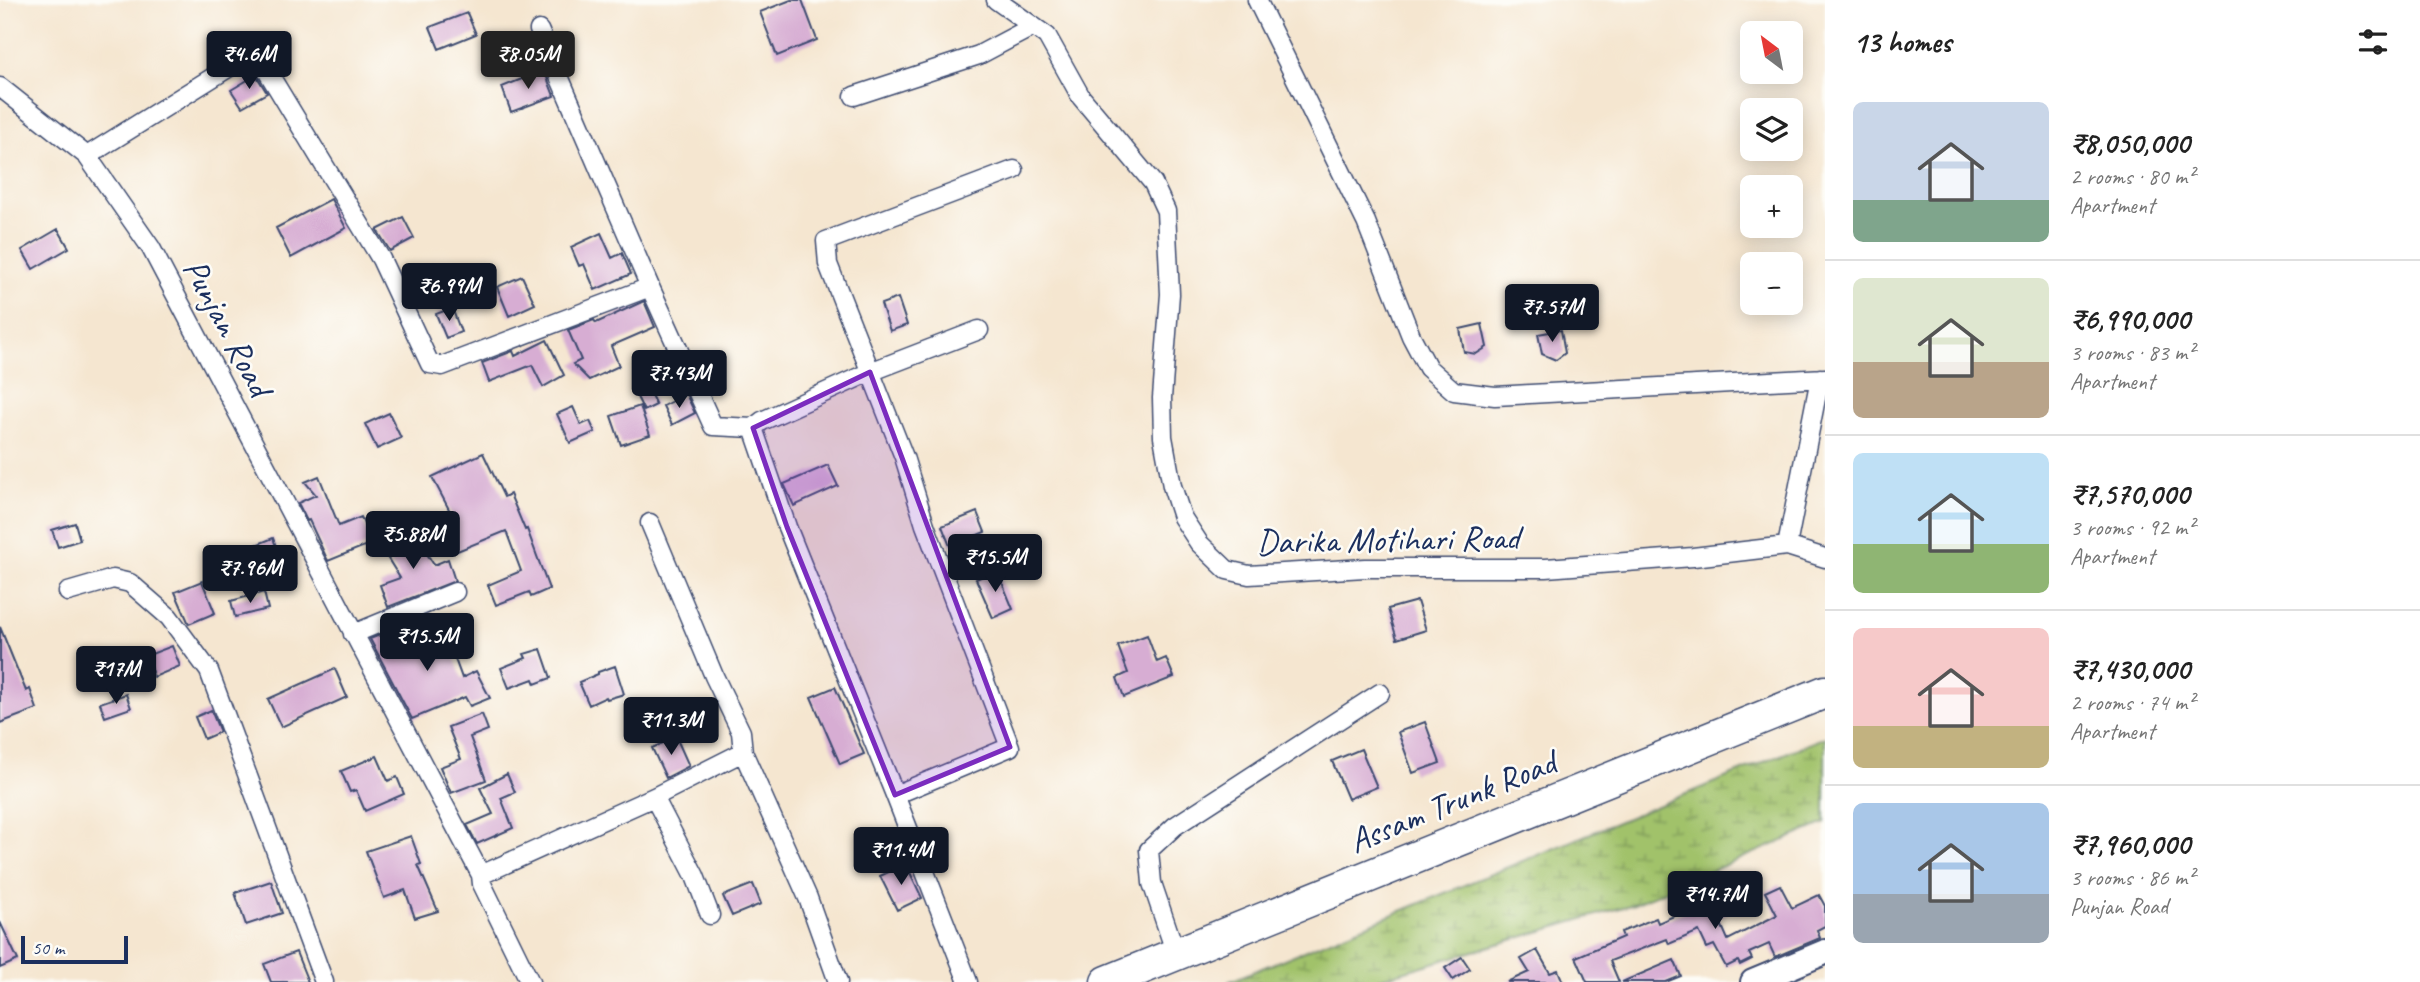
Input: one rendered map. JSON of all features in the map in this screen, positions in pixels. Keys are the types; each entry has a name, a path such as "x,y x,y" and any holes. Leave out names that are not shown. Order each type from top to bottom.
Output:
{"highway":[{"name":"Assam Trunk Road","path":"1107,982 1825,692"}],"street":[{"name":"Darika Motihari Road","path":"996,0 1047,36 1082,97 1153,183 1166,211 1170,294 1162,398 1163,437 1172,486 1182,517 1199,542 1227,570 1249,576 1365,568 1546,568 1693,557 1788,540 1825,558"},
{"path":"1257,0 1366,222 1411,336 1428,368 1454,391 1494,396 1822,378 1788,540"},
{"path":"854,96 979,55 1032,27"},
{"path":"539,30 713,426 753,428 762,421 870,372 979,330"},
{"path":"87,156 255,51 381,259 430,364 442,366 650,287"},
{"name":"Punjan Road","path":"0,87 87,156 151,248 481,875 482,884 530,982"},
{"path":"895,795 1010,747 925,525 904,457 828,264 826,241 1014,170"},
{"path":"753,428 787,527 968,982"},
{"path":"650,523 714,676 741,732 743,752 818,923 838,982"},
{"path":"68,592 113,579 130,583 169,617 209,671 324,982"},
{"path":"353,634 454,592"},
{"path":"1176,954 1152,883 1149,850 1175,826 1380,694"},
{"path":"481,875 654,797 743,752"},
{"path":"654,797 695,876 710,915"},
{"path":"1753,982 1825,952"}],"highlighted area":[{"path":"870,372 1010,747 895,795 787,527 753,428"}],"green space":[{"path":"1825,737 1825,823 1634,904 1368,982 1228,982"}],"building":[{"path":"791,0 802,0 817,40 777,56 760,12"},
{"path":"467,13 476,34 439,49 430,27"},
{"path":"544,70 554,96 511,112 502,87"},
{"path":"256,75 267,93 242,107 231,90"},
{"path":"331,199 346,228 291,258 276,228"},
{"path":"403,217 414,238 390,251 377,230"},
{"path":"58,229 69,248 33,269 22,250"},
{"path":"601,233 612,258 622,253 631,274 595,290 584,264 579,266 571,247"},
{"path":"522,276 535,304 509,316 497,287"},
{"path":"898,298 907,325 890,331 881,304"},
{"path":"644,301 655,327 611,346 619,366 589,380 573,364 581,360 568,330 594,320 596,323"},
{"path":"452,308 461,332 446,338 436,314"},
{"path":"1482,324 1487,347 1476,354 1464,352 1460,329"},
{"path":"1561,330 1565,353 1556,360 1542,354 1538,334"},
{"path":"547,340 564,375 543,387 532,365 489,382 482,363 513,351 515,356"},
{"path":"647,387 656,405 644,411 635,393"},
{"path":"686,394 695,413 672,425 663,406"},
{"path":"640,406 650,435 621,445 611,416"},
{"path":"573,407 581,425 590,421 595,432 570,443 557,414"},
{"path":"389,413 401,438 377,449 365,424"},
{"path":"483,453 504,497 510,494 525,530 527,529 549,589 531,597 529,592 496,605 488,585 521,571 506,531 455,552 441,522 453,517 432,477"},
{"path":"828,465 838,486 794,506 784,484"},
{"path":"319,476 339,526 361,517 372,543 328,561 298,503 316,495 305,482"},
{"path":"977,512 985,532 950,546 942,526"},
{"path":"75,523 80,540 58,547 52,530"},
{"path":"412,530 434,565 448,559 455,581 388,607 380,585 400,578 382,549"},
{"path":"273,538 278,552 237,569 231,555"},
{"path":"997,570 1013,609 993,618 976,579"},
{"path":"202,581 215,613 189,624 175,592"},
{"path":"264,592 268,609 235,617 231,601"},
{"path":"1417,601 1426,630 1397,639 1388,609"},
{"path":"0,627 26,691 30,689 37,709 0,723"},
{"path":"397,628 405,645 416,644 445,632 462,678 476,671 490,698 470,706 465,697 412,719 370,639"},
{"path":"1147,635 1157,662 1166,658 1174,677 1124,697 1117,678 1128,673 1118,646"},
{"path":"172,646 180,666 154,677 146,656"},
{"path":"541,649 551,678 535,684 533,679 509,688 501,668 526,658 524,654"},
{"path":"615,666 624,694 607,699 606,697 589,705 579,682"},
{"path":"335,669 347,697 281,727 268,699"},
{"path":"835,687 864,754 840,764 811,697"},
{"path":"126,694 131,708 105,717 100,703"},
{"path":"211,710 220,732 204,739 195,717"},
{"path":"482,714 488,730 470,737 486,780 451,793 440,767 461,759 448,727"},
{"path":"1425,722 1440,763 1413,773 1398,732"},
{"path":"676,737 689,766 666,778 652,748"},
{"path":"1361,749 1377,787 1348,799 1332,761"},
{"path":"377,756 388,781 397,777 404,794 365,811 356,790 350,792 341,771"},
{"path":"507,774 515,792 501,798 513,828 477,844 467,825 493,814 480,788"},
{"path":"411,836 421,864 418,865 438,911 415,918 405,890 384,898 366,851"},
{"path":"906,864 922,898 897,910 880,876"},
{"path":"271,881 282,913 246,925 235,893"},
{"path":"1744,883 1753,902 1718,917 1728,940 1777,915 1765,892 1780,885 1792,908 1819,895 1825,906 1825,926 1817,930 1820,938 1775,957 1769,944 1749,953 1752,959 1740,965 1738,961 1726,967 1714,945 1707,948 1699,931 1669,944 1667,939 1610,961 1619,982 1587,982 1576,957 1623,937 1621,932 1656,918 1658,923 1688,910 1683,900 1707,889 1711,897"},
{"path":"753,884 761,904 732,916 723,896"},
{"path":"0,922 18,960 0,968"},
{"path":"1537,950 1550,973 1558,970 1563,982 1507,982 1529,972 1521,959"},
{"path":"296,952 308,982 271,982 264,964"},
{"path":"1462,957 1470,969 1453,980 1445,968"},
{"path":"1674,960 1681,976 1666,982 1622,982"}]}
